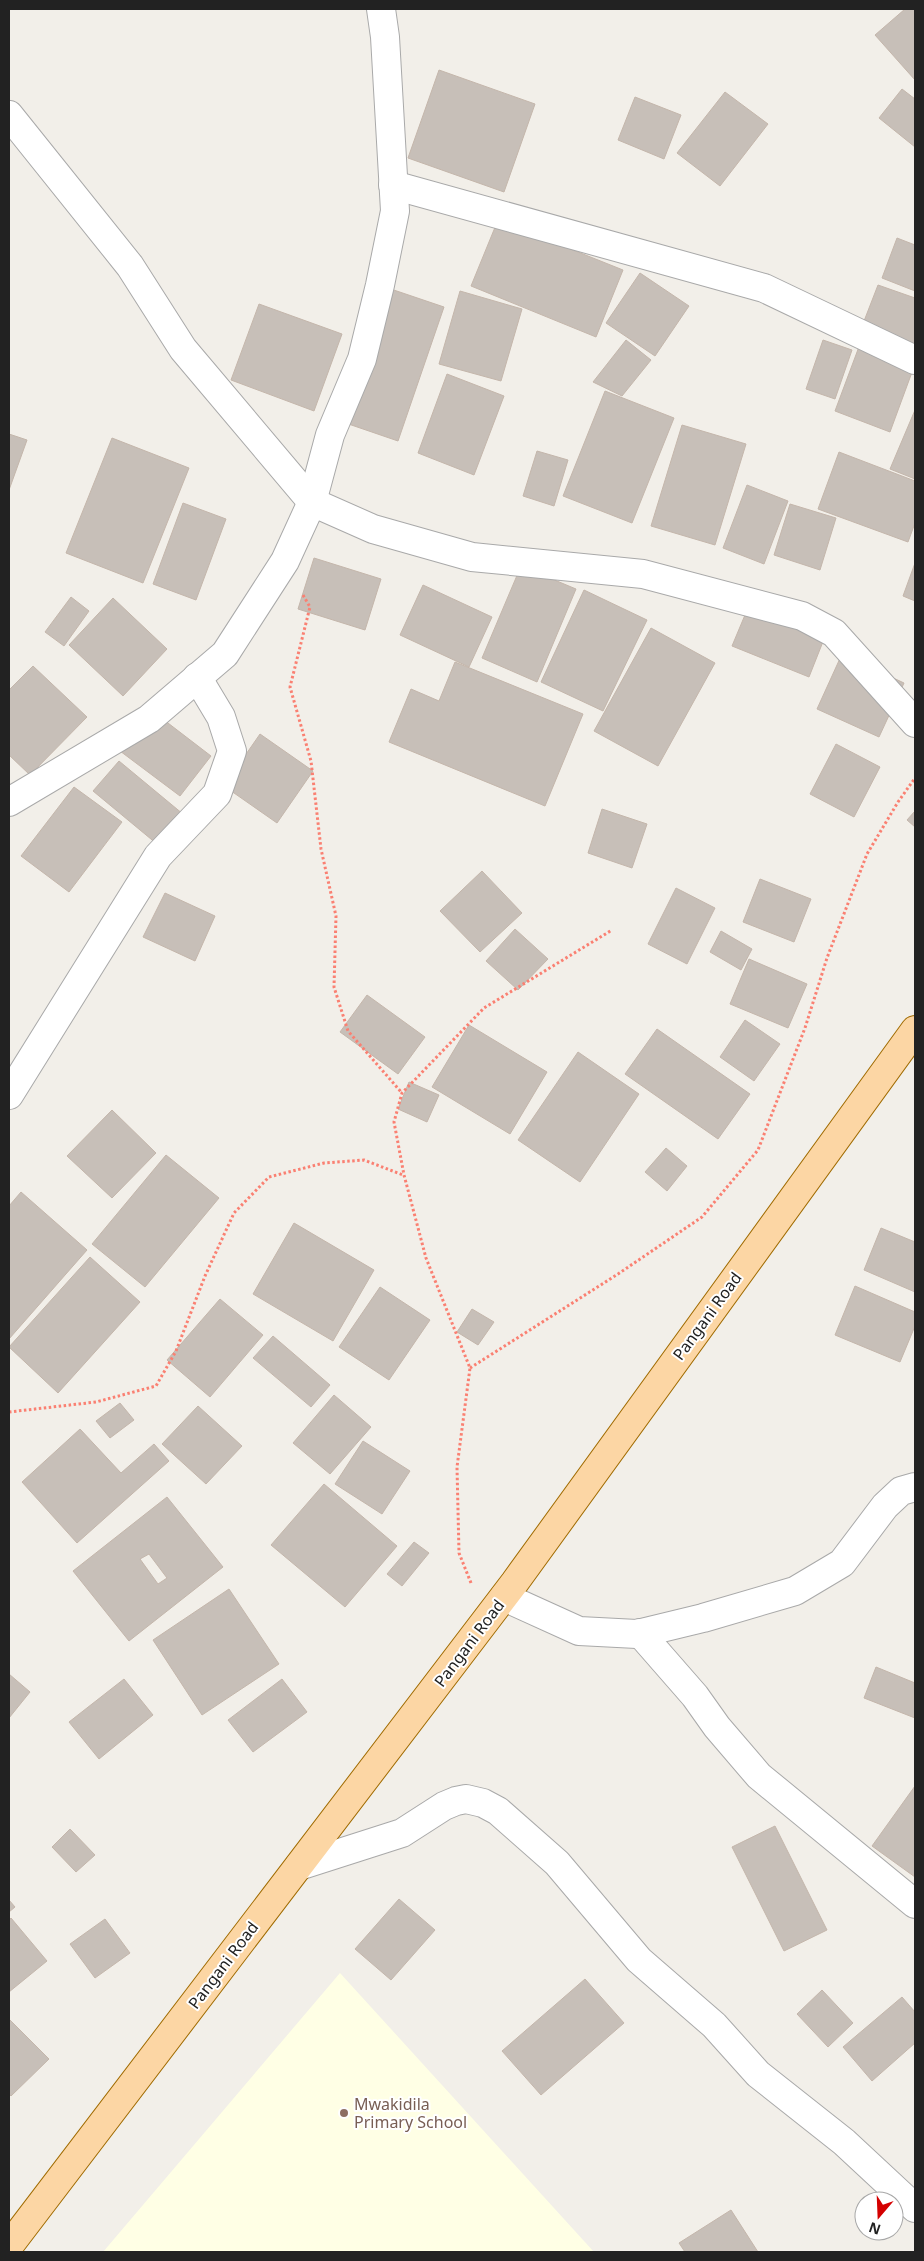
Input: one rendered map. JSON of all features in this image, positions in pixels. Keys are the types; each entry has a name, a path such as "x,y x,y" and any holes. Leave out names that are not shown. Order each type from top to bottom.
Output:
{"main road":[{"name":"Pangani Road","path":"9,2246 504,1597 915,1030"}],"street":[{"path":"9,802 149,719 225,654 285,561 312,502 330,435 364,350 395,211 385,37 381,9"},
{"path":"9,115 130,266 183,349 312,502 374,529 472,557 643,574 802,616 834,633 915,723"},
{"path":"393,185 764,288 915,360"},
{"path":"9,1095 158,856 217,794 232,751 221,717 197,677"},
{"path":"504,1597 579,1631 640,1633 795,1591 842,1563 885,1506 900,1491 915,1488"},
{"path":"640,1633 695,1696 717,1727 759,1776 915,1904"},
{"path":"299,1866 402,1833 444,1806 456,1801 466,1799 483,1803 498,1811 557,1863 639,1960 714,2026 758,2074 844,2142 915,2208"}],"path":[{"path":"285,561 310,608 290,687 311,761 321,849 336,916 334,987 348,1031 402,1092"},
{"path":"470,1368 618,1274 702,1217 758,1150 806,1028 827,958 867,854 915,778"},
{"path":"485,1622 460,1554 457,1467 470,1368 426,1258 404,1175 394,1122 402,1092 484,1008 612,930"},
{"path":"9,1412 96,1402 156,1386 176,1351 205,1276 234,1213 270,1177 324,1164 364,1160 404,1175"}],"shaded area":[{"name":"Mwakidila Primary School","path":"340,1973 594,2252 103,2252"}],"building":[{"path":"905,9 915,9 915,80 875,35"},
{"path":"439,70 535,104 504,192 408,158"},
{"path":"902,89 915,99 915,147 879,118"},
{"path":"725,92 768,124 720,186 677,153"},
{"path":"635,97 681,115 664,159 618,140"},
{"path":"498,220 623,270 596,337 471,286"},
{"path":"897,238 915,245 915,291 882,278"},
{"path":"640,273 689,306 655,356 606,323"},
{"path":"376,284 444,307 398,441 331,418"},
{"path":"878,285 915,298 915,354 859,334"},
{"path":"460,291 522,309 501,381 439,364"},
{"path":"259,304 342,334 314,411 231,380"},
{"path":"626,340 651,360 622,396 593,382"},
{"path":"823,340 852,350 835,399 806,389"},
{"path":"860,344 915,364 890,432 835,411"},
{"path":"447,374 504,396 474,475 418,453"},
{"path":"605,391 674,418 632,523 563,496"},
{"path":"915,410 915,479 890,469"},
{"path":"682,425 746,444 715,545 651,526"},
{"path":"9,434 27,440 9,490"},
{"path":"112,438 189,468 143,583 66,553"},
{"path":"537,451 568,460 554,506 523,496"},
{"path":"839,452 915,481 915,523 908,542 818,509"},
{"path":"747,485 788,501 764,564 723,548"},
{"path":"183,503 226,519 196,600 153,584"},
{"path":"790,504 836,518 820,570 774,555"},
{"path":"314,558 381,579 365,630 298,609"},
{"path":"915,563 915,601 903,596"},
{"path":"521,566 576,589 537,682 482,658"},
{"path":"423,585 492,617 469,667 400,635"},
{"path":"584,590 647,620 603,711 541,682"},
{"path":"71,597 89,611 64,646 45,632"},
{"path":"113,598 167,649 123,696 69,645"},
{"path":"750,603 826,634 809,677 732,646"},
{"path":"651,628 715,663 658,766 594,731"},
{"path":"842,654 904,683 879,737 817,709"},
{"path":"455,662 583,714 545,806 389,742 411,689 439,701"},
{"path":"33,666 87,717 30,775 9,755 9,690"},
{"path":"151,710 211,756 180,796 120,751"},
{"path":"260,734 313,771 277,823 224,786"},
{"path":"836,744 880,767 854,817 810,794"},
{"path":"119,761 195,824 169,854 93,791"},
{"path":"74,787 122,822 69,892 21,856"},
{"path":"602,809 647,824 632,868 588,853"},
{"path":"915,811 915,827 907,820"},
{"path":"482,871 522,913 480,952 440,911"},
{"path":"760,879 811,899 794,942 743,922"},
{"path":"676,888 715,908 687,964 648,944"},
{"path":"165,893 215,916 195,961 143,937"},
{"path":"515,929 548,959 518,990 486,961"},
{"path":"721,931 752,949 741,970 710,952"},
{"path":"749,959 807,984 788,1028 730,1004"},
{"path":"367,995 425,1037 398,1074 340,1032"},
{"path":"745,1020 780,1044 754,1081 720,1057"},
{"path":"469,1025 547,1072 510,1134 432,1087"},
{"path":"657,1029 750,1094 718,1139 625,1074"},
{"path":"578,1052 639,1094 580,1182 518,1140"},
{"path":"409,1082 439,1095 427,1122 398,1109"},
{"path":"112,1110 156,1153 112,1198 67,1156"},
{"path":"666,1148 687,1166 667,1191 645,1172"},
{"path":"166,1155 219,1198 145,1287 92,1244"},
{"path":"21,1192 87,1250 9,1339 9,1206"},
{"path":"294,1223 374,1270 333,1341 253,1294"},
{"path":"881,1228 915,1242 915,1292 864,1270"},
{"path":"90,1257 140,1302 58,1393 9,1347"},
{"path":"855,1286 915,1312 915,1326 900,1362 835,1335"},
{"path":"380,1287 430,1320 389,1380 339,1347"},
{"path":"220,1299 263,1335 210,1397 167,1360"},
{"path":"472,1309 494,1322 478,1345 457,1332"},
{"path":"273,1336 330,1385 311,1407 253,1358"},
{"path":"334,1395 371,1427 330,1474 293,1443"},
{"path":"120,1403 134,1420 110,1438 96,1421"},
{"path":"198,1406 242,1446 206,1484 162,1444"},
{"path":"80,1429 121,1473 154,1444 169,1461 77,1543 22,1482"},
{"path":"363,1441 410,1471 382,1514 335,1484"},
{"path":"324,1484 397,1546 345,1607 271,1545"},
{"path":"167,1497 223,1567 129,1641 73,1571","holes":["149,1554 167,1578 158,1584 140,1559"]},
{"path":"414,1542 429,1553 402,1586 387,1574"},
{"path":"229,1589 279,1664 202,1715 153,1640"},
{"path":"876,1667 915,1683 915,1718 864,1698"},
{"path":"9,1674 30,1692 9,1718"},
{"path":"124,1679 153,1715 99,1759 69,1722"},
{"path":"282,1679 307,1712 253,1752 228,1720"},
{"path":"915,1786 915,1877 872,1846"},
{"path":"775,1826 827,1930 784,1951 732,1847"},
{"path":"70,1829 95,1855 76,1872 52,1847"},
{"path":"399,1899 435,1930 391,1980 355,1949"},
{"path":"9,1900 15,1907 9,1912"},
{"path":"11,1918 47,1961 9,1992 9,1920"},
{"path":"105,1919 130,1953 95,1978 70,1944"},
{"path":"585,1979 624,2023 541,2095 502,2051"},
{"path":"822,1990 853,2023 828,2047 797,2014"},
{"path":"902,1997 915,2012 915,2043 872,2081 843,2047"},
{"path":"9,2019 49,2059 11,2096 9,2094"},
{"path":"731,2210 758,2252 685,2252 679,2243"}],"place":[{"name":"Mwakidila Primary School","path":"344,2113"}]}
